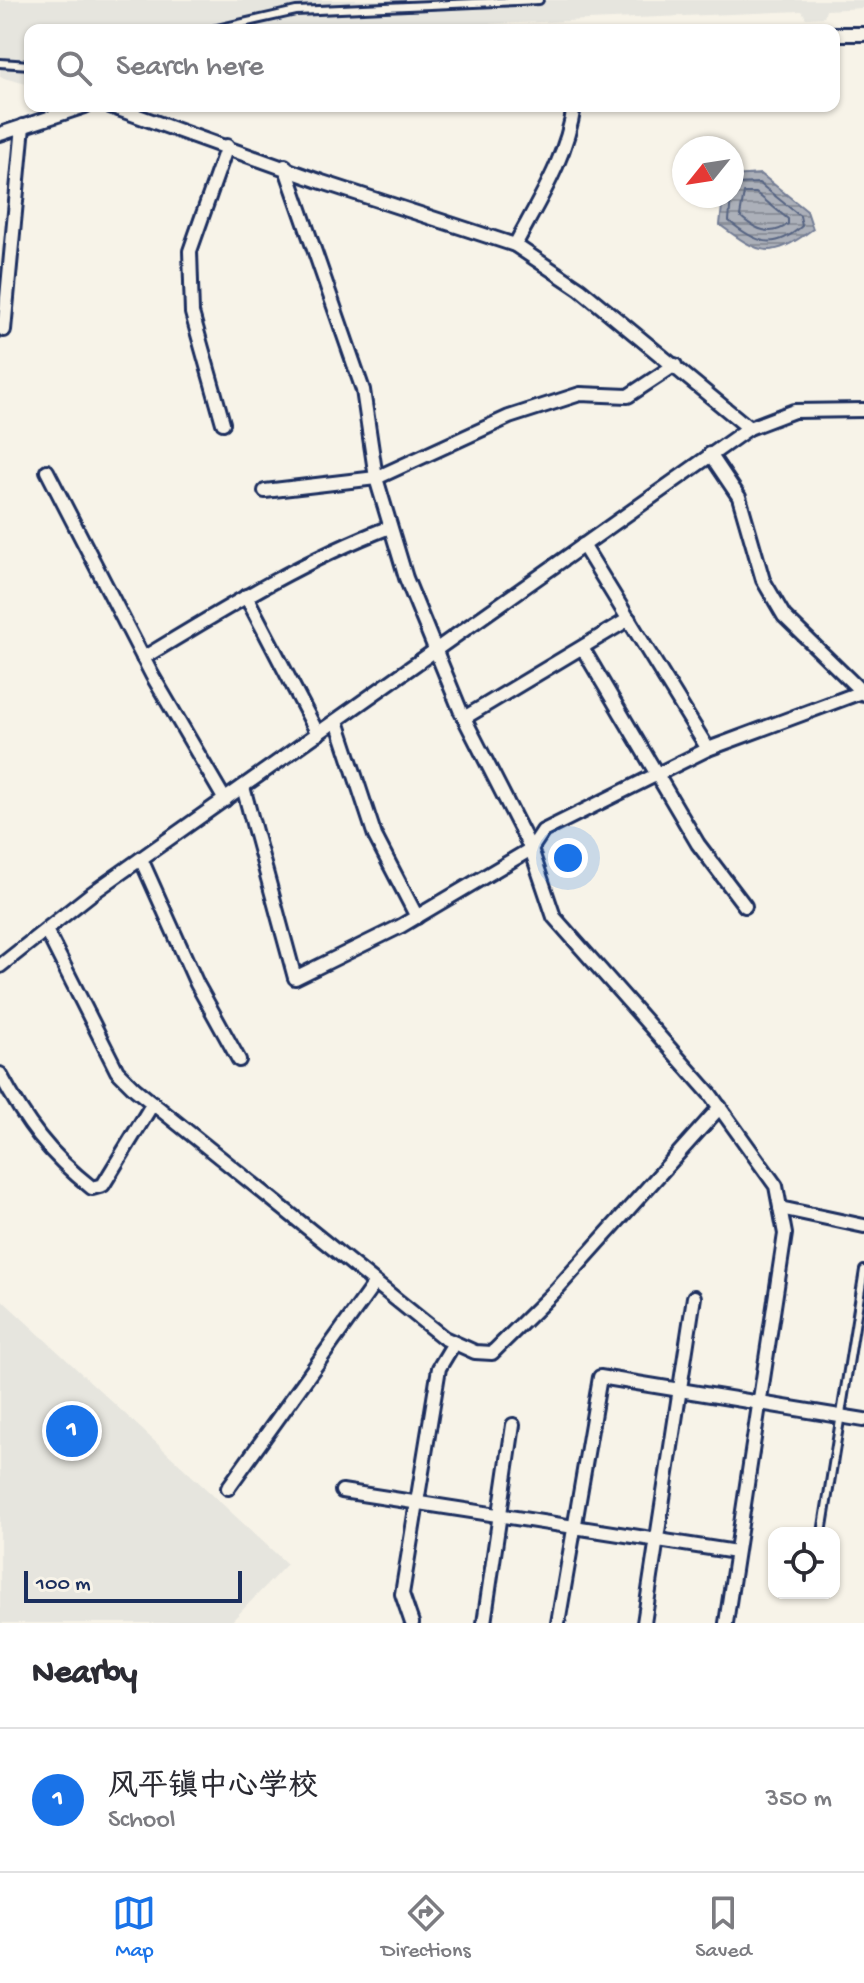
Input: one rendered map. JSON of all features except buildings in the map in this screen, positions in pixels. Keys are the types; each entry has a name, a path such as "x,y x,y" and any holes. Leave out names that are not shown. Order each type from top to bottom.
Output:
{"street":[{"path":"840,34 864,34"},
{"path":"0,134 66,112"},
{"path":"128,112 285,166 322,182 515,245 580,289 749,428"},
{"path":"515,245 558,165 571,133 573,112"},
{"path":"4,330 23,126"},
{"path":"223,423 192,313 190,251 227,146"},
{"path":"285,166 363,390 376,478 434,652 531,849 554,917 720,1107 776,1186 785,1234 726,1623"},
{"path":"265,491 376,478 509,417 551,403 580,394 628,396 675,365"},
{"path":"0,966 141,859 749,428 794,411 864,410"},
{"path":"243,787 295,978 417,917 531,849 543,831 708,749 863,692 784,616 763,580 739,497 710,454"},
{"path":"47,471 143,658 225,800"},
{"path":"143,658 246,596 339,547 390,527"},
{"path":"583,545 708,749"},
{"path":"246,596 318,734"},
{"path":"464,718 629,619"},
{"path":"583,649 698,844 745,906"},
{"path":"337,721 375,836 417,917"},
{"path":"514,816 543,831"},
{"path":"141,859 197,984 239,1060"},
{"path":"46,930 117,1071 375,1283 454,1343 475,1352 492,1353 556,1290 720,1107"},
{"path":"0,1074 24,1119 59,1161 92,1188 103,1185 153,1103"},
{"path":"780,1208 864,1226"},
{"path":"228,1488 375,1283"},
{"path":"644,1623 694,1297"},
{"path":"412,1623 402,1594 439,1368 454,1343"},
{"path":"558,1623 600,1377 864,1420"},
{"path":"484,1623 513,1425"},
{"path":"342,1491 736,1552"}],"lane":[{"path":"239,24 296,11 539,0"},
{"path":"0,63 24,65"},
{"path":"823,1527 864,1270"}],"shaded area":[{"path":"0,0 864,0 864,8 826,10 824,17 806,18 802,11 490,24 24,24 24,83 0,77"},
{"path":"0,1298 287,1564 230,1623 0,1623"}],"water":[{"path":"761,174 807,211 813,229 786,246 766,250 746,243 720,225 722,208 744,208 744,175"}],"place":[{"name":"风平镇中心学校","path":"72,1431"}]}
